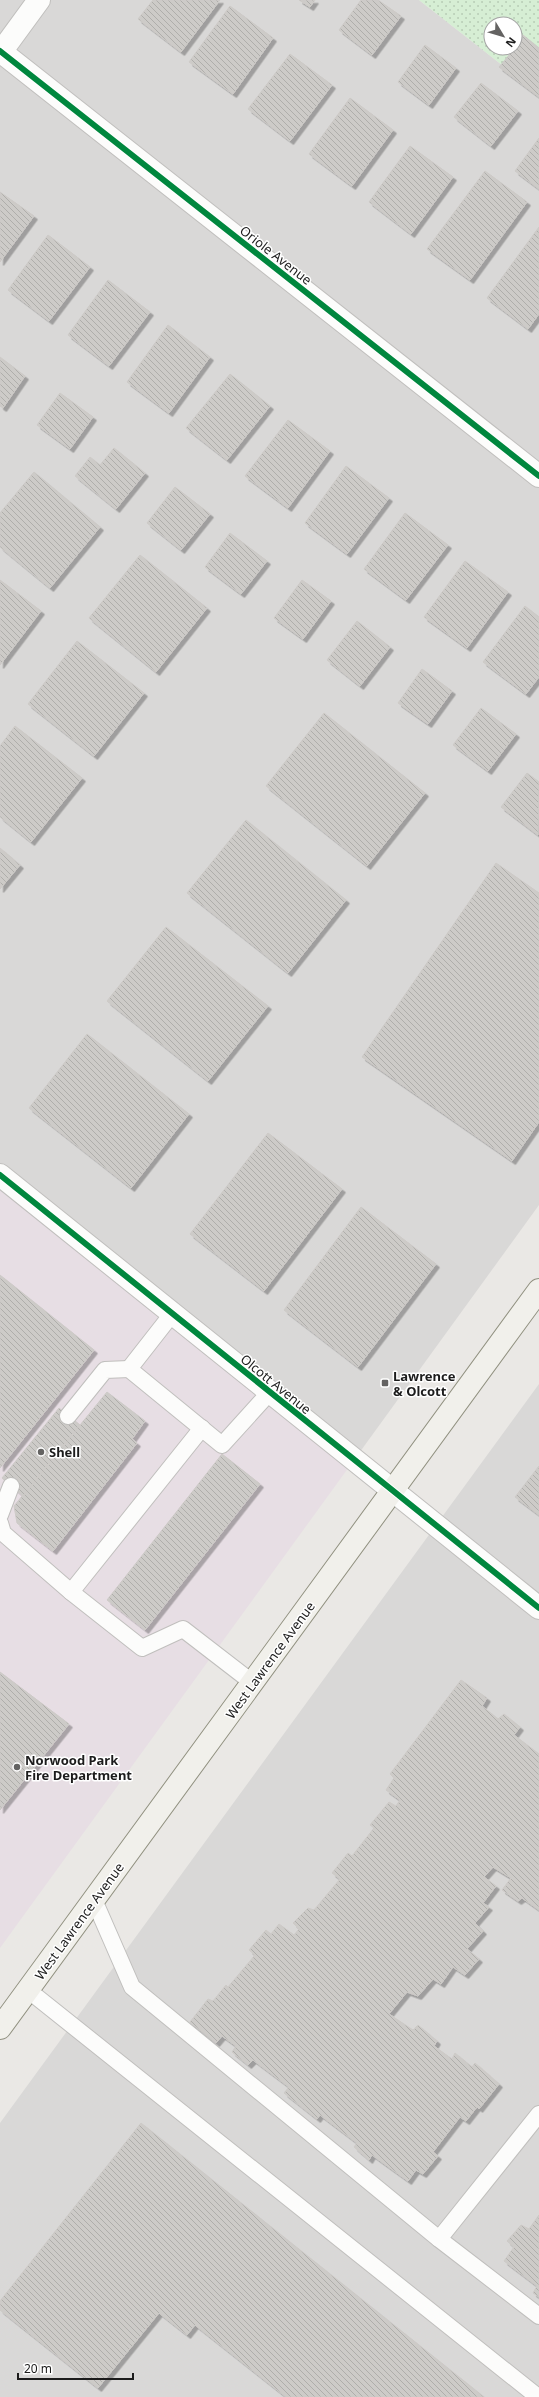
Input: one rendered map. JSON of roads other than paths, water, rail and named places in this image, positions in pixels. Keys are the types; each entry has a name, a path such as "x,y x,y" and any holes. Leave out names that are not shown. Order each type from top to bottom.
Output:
{"main road":[{"name":"West Lawrence Avenue","path":"0,2028 394,1492 539,1290"}],"street":[{"path":"1,51 39,0"},
{"name":"Oriole Avenue","path":"1,51 539,476"},
{"name":"Olcott Avenue","path":"0,1176 539,1608"}],"lane":[{"path":"129,1369 172,1314"},
{"path":"68,1416 105,1370 129,1369 222,1445 270,1392"},
{"path":"71,1592 202,1428"},
{"path":"0,1515 11,1486"},
{"path":"0,1523 3,1533 71,1592 142,1648 183,1629 253,1684"},
{"path":"94,1900 132,1987 440,2239 539,2316"},
{"path":"28,1990 538,2397"},
{"path":"440,2239 539,2114"}],"place":[{"name":"Lawrence & Olcott","path":"385,1383"},
{"name":"Shell","path":"41,1452"},
{"name":"Norwood Park Fire Department","path":"17,1767"}]}
